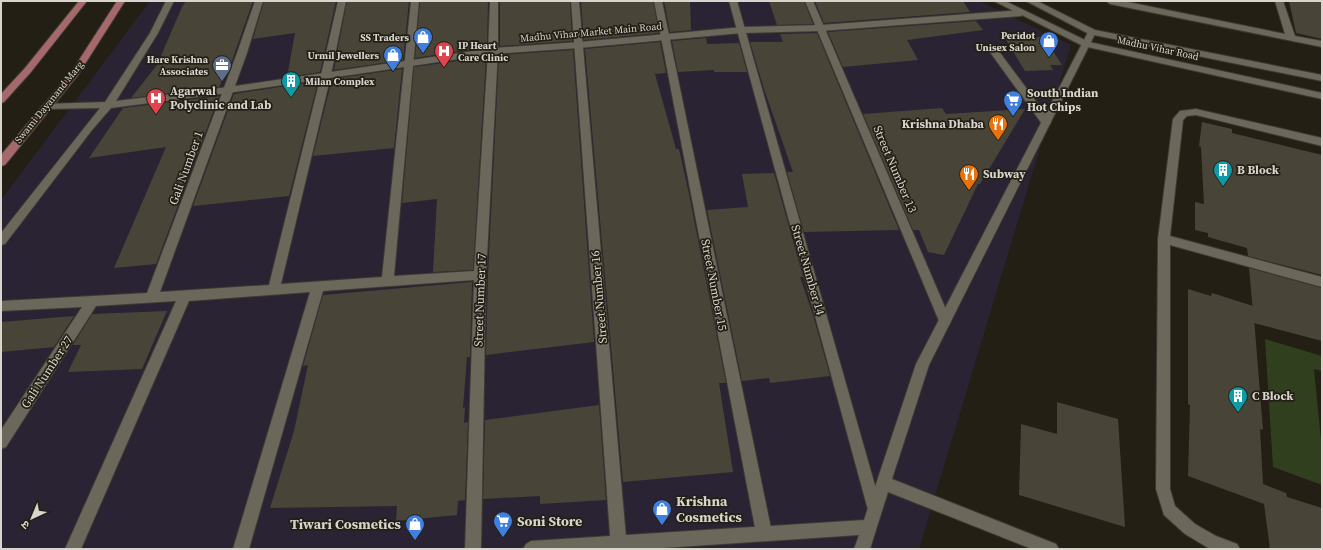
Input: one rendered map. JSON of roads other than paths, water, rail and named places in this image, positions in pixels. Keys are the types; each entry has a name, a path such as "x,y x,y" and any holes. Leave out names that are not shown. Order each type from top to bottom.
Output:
{"main road":[{"path":"1,100 28,70 83,1"},
{"name":"Swami Dayanand Marg","path":"1,162 75,73 121,1"}],"street":[{"path":"1,241 83,134 108,105 154,32 170,1"},
{"name":"Gali Number 1","path":"152,298 242,53 259,1"},
{"path":"274,290 326,75 342,1"},
{"path":"388,281 415,1"},
{"name":"Street Number 17","path":"473,549 480,275 493,51 494,1"},
{"name":"Street Number 16","path":"575,1 619,546"},
{"name":"Street Number 15","path":"658,1 764,533"},
{"name":"Street Number 14","path":"733,1 875,510"},
{"name":"Street Number 13","path":"809,1 945,321"},
{"name":"Madhu Vihar Road","path":"998,1 1086,44 1322,96"},
{"name":"Madhu Vihar Road","path":"1030,1 1092,32 1322,78"},
{"path":"1110,1 1322,44"},
{"path":"1164,1 1164,12"},
{"path":"1279,1 1291,38"},
{"name":"Madhu Vihar Market Main Road","path":"47,106 108,105 228,90 408,62 493,51 579,45 742,30 821,28 1021,12"},
{"path":"862,549 923,364 1092,32"},
{"path":"992,48 1046,122"},
{"path":"1232,549 1212,542 1190,528 1170,510 1163,489 1164,238 1178,119 1184,113 1196,112 1322,142"},
{"path":"1164,238 1322,282"},
{"path":"1,306 185,296 480,275"},
{"path":"241,549 318,286"},
{"path":"73,549 185,296"},
{"name":"Gali Number 27","path":"1,442 92,301"},
{"path":"884,483 1051,549"},
{"path":"531,549 619,546 764,533 870,526"}],"place":[{"name":"SS Traders","path":"423,54"},
{"name":"Peridot Unisex Salon","path":"1049,58"},
{"name":"IP Heart Care Clinic","path":"444,68"},
{"name":"Urmil Jewellers","path":"393,72"},
{"name":"Hare Krishna Associates","path":"222,82"},
{"name":"Milan Complex","path":"291,98"},
{"name":"Agarwal Polyclinic and Lab","path":"156,115"},
{"name":"South Indian Hot Chips","path":"1013,117"},
{"name":"Krishna Dhaba","path":"998,141"},
{"name":"B Block","path":"1223,187"},
{"name":"Subway","path":"969,191"},
{"name":"C Block","path":"1238,413"},
{"name":"Krishna Cosmetics","path":"662,526"},
{"name":"Soni Store","path":"503,538"},
{"name":"Tiwari Cosmetics","path":"415,541"}]}
